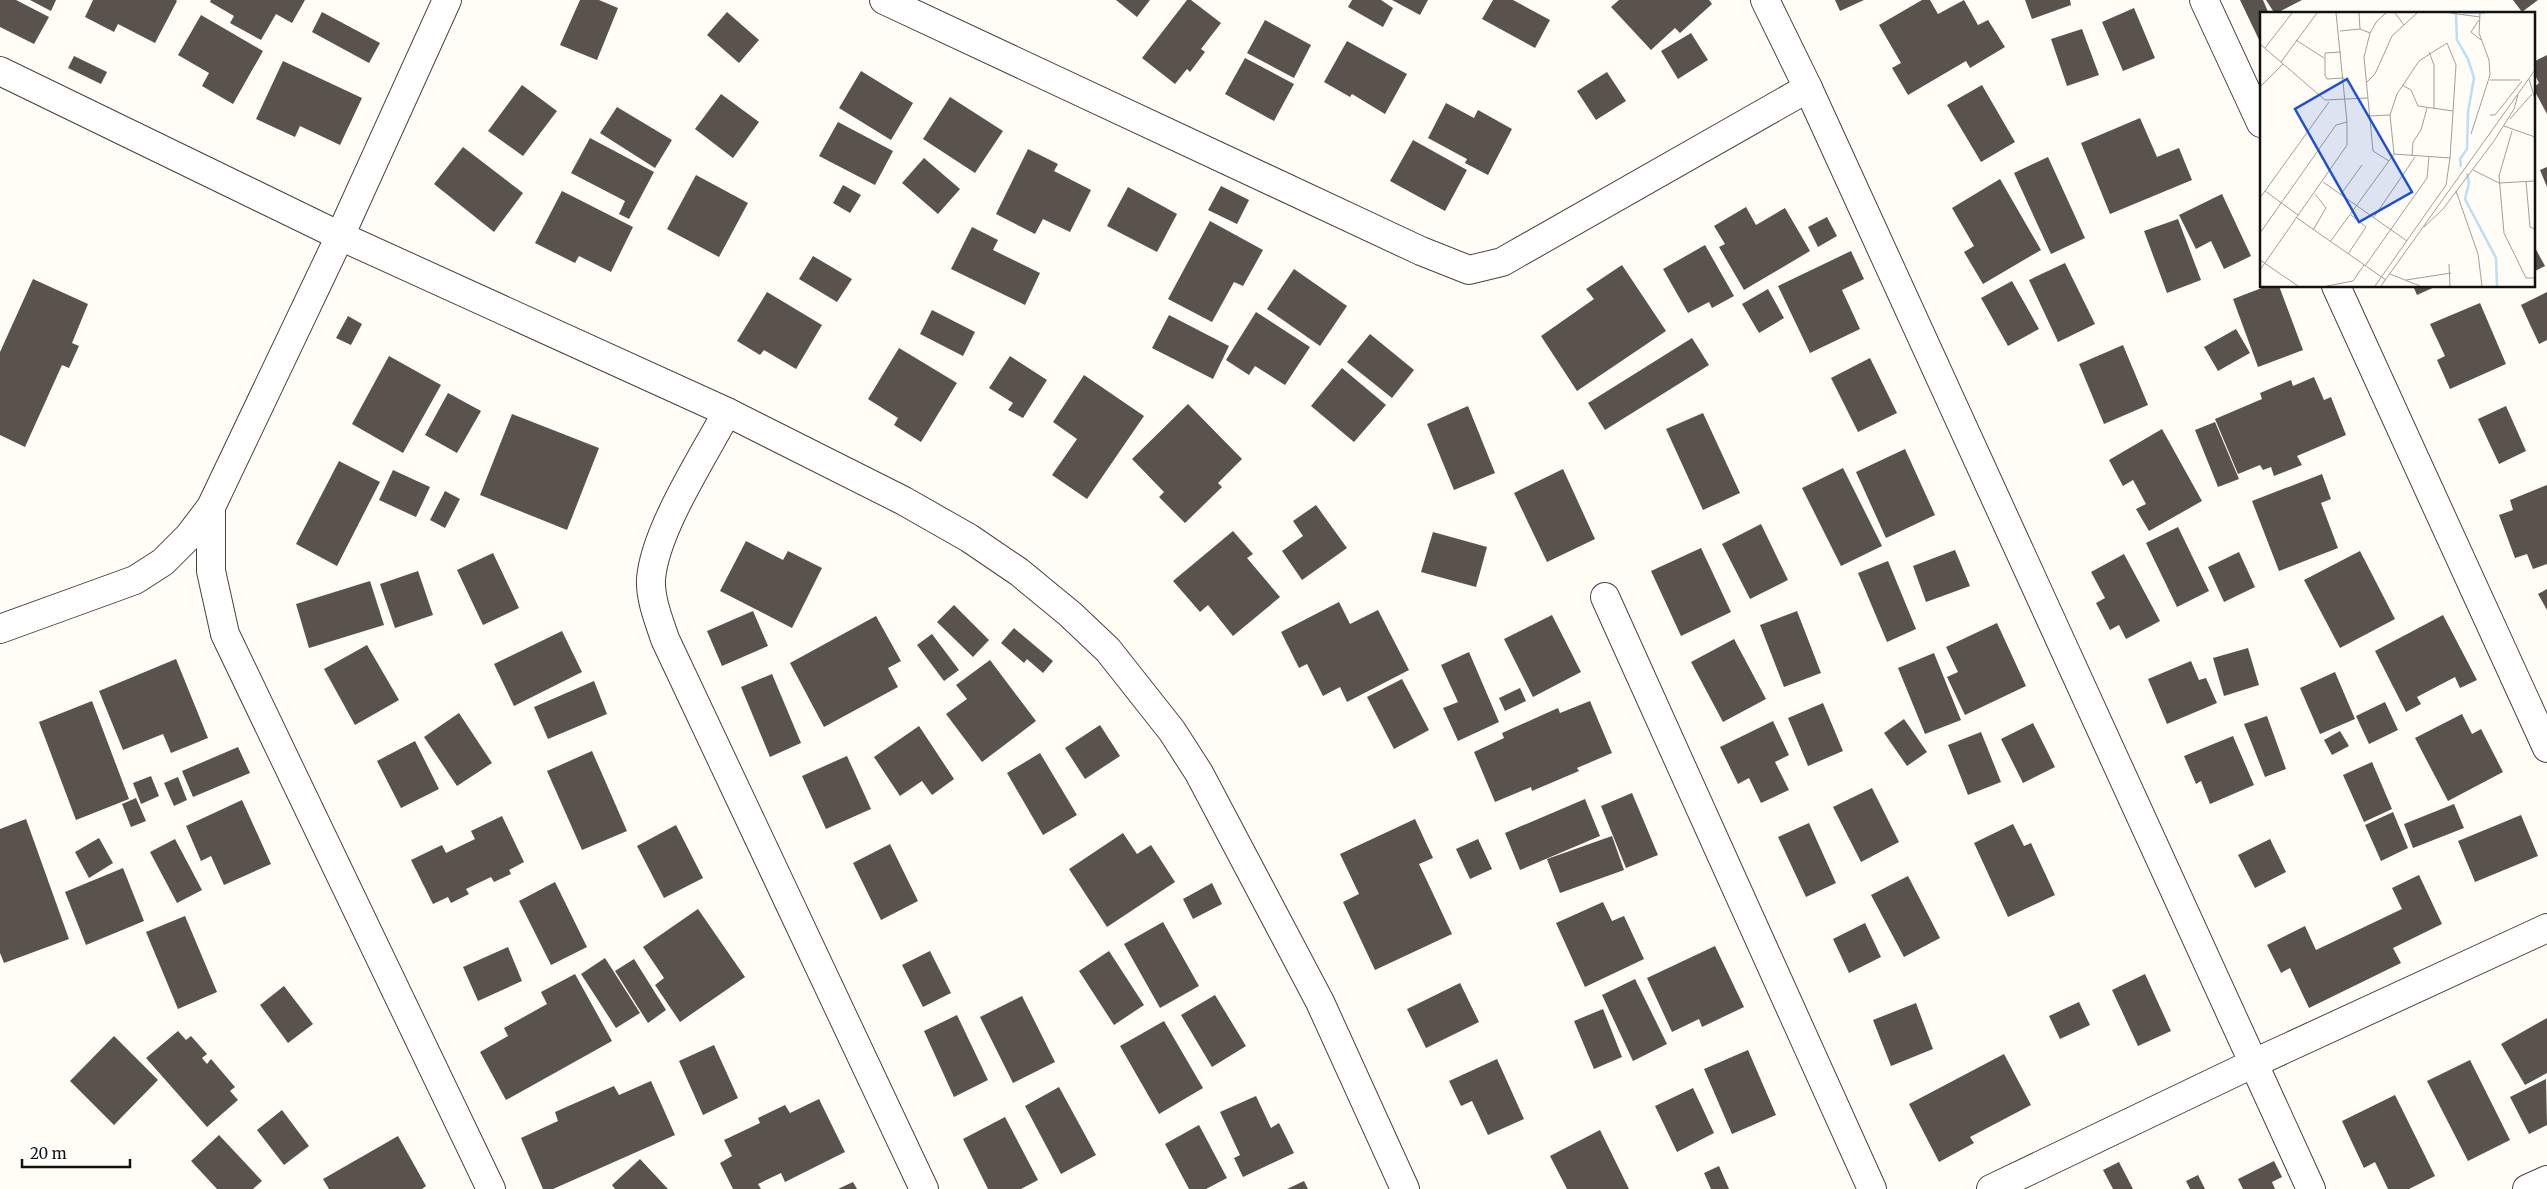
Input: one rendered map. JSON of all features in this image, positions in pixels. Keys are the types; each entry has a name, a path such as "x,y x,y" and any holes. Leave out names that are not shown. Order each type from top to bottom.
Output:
{"street":[{"path":"0,629 135,580 163,562 189,536 211,507 340,236 447,0"},
{"path":"884,0 1412,246 1469,270 1502,262 1808,88"},
{"path":"1764,0 1808,88 2252,1064 2311,1189"},
{"path":"2204,0 2260,121"},
{"path":"0,71 340,236 727,412 904,500 969,538 1019,572 1070,614 1108,650 1172,731 1199,773 1320,1002 1405,1189"},
{"path":"2337,288 2547,748"},
{"path":"727,412 656,550 651,581 656,611 665,639 924,1189"},
{"path":"211,507 212,571 225,634 491,1189"},
{"path":"1605,596 1872,1189"},
{"path":"1991,1189 2252,1064 2547,928"},
{"path":"2527,1189 2547,1180"}],"building":[{"path":"0,0 16,0 49,17 34,44 0,27"},
{"path":"30,0 56,0 51,11"},
{"path":"93,0 177,1 155,43 118,24 114,32 85,17"},
{"path":"211,0 305,0 292,23 276,14 261,40 230,23 234,16 210,2"},
{"path":"580,0 599,0 618,8 597,60 560,45"},
{"path":"1116,0 1150,0 1137,17"},
{"path":"1187,0 1191,0 1221,23 1201,49 1205,52 1190,72 1187,69 1175,84 1142,58"},
{"path":"1352,0 1381,0 1393,8 1383,27 1348,7"},
{"path":"1392,0 1428,0 1420,15"},
{"path":"1493,0 1513,0 1550,20 1535,48 1482,19"},
{"path":"1619,0 1709,0 1712,4 1680,33 1675,28 1651,50 1611,7"},
{"path":"1835,0 1864,0 1840,11"},
{"path":"1922,0 1930,0 1938,14 1964,0 1978,25 1988,20 2005,47 1970,68 1966,61 1908,95 1892,68 1901,63 1879,25"},
{"path":"2025,0 2070,0 2071,5 2032,19"},
{"path":"2240,0 2263,0 2268,12 2260,12 2260,42"},
{"path":"2266,0 2302,0 2279,12 2274,12"},
{"path":"2513,0 2538,0 2522,12"},
{"path":"2134,8 2155,58 2123,71 2102,22"},
{"path":"322,12 380,43 369,63 312,32"},
{"path":"727,12 759,40 739,63 707,35"},
{"path":"201,15 263,51 233,104 202,86 209,73 178,55"},
{"path":"1265,20 1311,45 1294,78 1247,53"},
{"path":"2082,29 2099,75 2067,86 2051,39"},
{"path":"1691,33 1708,60 1678,79 1661,51"},
{"path":"1347,41 1407,74 1385,114 1352,94 1350,97 1324,82"},
{"path":"2547,55 2547,114 2534,90 2534,87 2539,83 2534,73 2534,62"},
{"path":"74,56 107,72 101,84 68,68"},
{"path":"1245,58 1294,84 1274,121 1225,94"},
{"path":"283,61 362,98 340,145 300,126 295,137 256,119"},
{"path":"861,71 913,103 891,140 839,108"},
{"path":"1607,72 1626,101 1596,120 1577,91"},
{"path":"522,85 557,111 523,156 488,131"},
{"path":"1982,85 2015,142 1981,162 1947,105"},
{"path":"721,94 759,122 733,158 695,129"},
{"path":"950,97 1003,131 975,173 923,139"},
{"path":"1446,103 1474,118 1478,110 1512,129 1488,175 1465,163 1467,159 1428,138"},
{"path":"617,107 672,140 655,168 600,133"},
{"path":"2140,118 2157,157 2179,148 2192,180 2110,214 2081,143"},
{"path":"838,122 893,151 875,185 819,156"},
{"path":"590,138 654,172 629,219 619,214 625,201 571,173"},
{"path":"1413,140 1467,170 1445,211 1390,181"},
{"path":"463,147 523,193 494,232 434,184"},
{"path":"1028,149 1058,164 1054,171 1091,190 1070,232 1043,219 1035,234 996,214"},
{"path":"2048,157 2085,238 2051,254 2014,173"},
{"path":"924,158 960,189 938,214 902,183"},
{"path":"2547,167 2547,187 2540,170"},
{"path":"696,175 748,203 719,257 667,229"},
{"path":"2000,179 2041,250 1983,284 1964,252 1974,246 1952,208"},
{"path":"843,185 861,195 850,213 833,203"},
{"path":"1221,186 1249,200 1237,224 1208,210"},
{"path":"1128,187 1177,214 1157,252 1107,226"},
{"path":"562,191 633,227 611,272 579,256 575,263 535,243"},
{"path":"2222,194 2251,256 2224,269 2211,241 2196,249 2179,215"},
{"path":"1746,207 1756,225 1785,208 1810,251 1744,290 1719,247 1725,244 1714,226"},
{"path":"1827,217 1837,236 1818,247 1808,227"},
{"path":"2178,219 2201,280 2167,293 2144,231"},
{"path":"1210,221 1263,250 1243,286 1234,282 1212,322 1168,299"},
{"path":"972,227 998,240 993,250 1040,273 1025,305 951,269"},
{"path":"1705,245 1734,296 1712,308 1709,302 1688,313 1663,269"},
{"path":"2534,246 2545,266 2534,272"},
{"path":"1851,251 1864,279 1842,290 1860,329 1810,353 1778,286"},
{"path":"813,256 852,279 837,302 799,279"},
{"path":"2065,263 2095,324 2058,342 2029,280"},
{"path":"1622,265 1666,331 1577,391 1541,336 1594,299 1586,289"},
{"path":"1294,269 1347,306 1320,346 1267,309"},
{"path":"33,279 88,304 72,343 79,346 69,368 62,365 25,447 0,435 0,352"},
{"path":"2012,281 2039,329 2008,346 1981,298"},
{"path":"2262,288 2280,288 2303,350 2258,367 2233,299"},
{"path":"2414,288 2433,288 2417,295"},
{"path":"1768,289 1784,318 1759,333 1742,304"},
{"path":"767,292 822,325 796,369 764,350 760,355 737,341"},
{"path":"2547,292 2547,340 2539,344 2521,305"},
{"path":"2480,303 2506,364 2450,389 2437,360 2445,356 2430,324"},
{"path":"932,310 975,332 963,356 920,334"},
{"path":"1256,312 1310,347 1285,385 1255,366 1249,375 1226,360"},
{"path":"1169,315 1229,346 1213,379 1152,348"},
{"path":"348,316 362,324 351,345 336,338"},
{"path":"2236,329 2250,353 2218,371 2204,347"},
{"path":"1370,334 1414,370 1392,398 1347,362"},
{"path":"1692,338 1709,365 1605,430 1588,403"},
{"path":"2123,345 2148,405 2104,424 2079,364"},
{"path":"899,348 957,383 921,442 894,425 898,418 868,399"},
{"path":"389,356 441,385 403,453 352,424"},
{"path":"1010,356 1047,380 1023,418 1008,410 1013,403 989,388"},
{"path":"1870,358 1897,413 1858,432 1831,378"},
{"path":"1342,368 1386,405 1354,442 1311,406"},
{"path":"1084,375 1144,416 1087,499 1052,475 1077,439 1053,422"},
{"path":"2314,377 2324,400 2331,397 2346,435 2297,456 2302,465 2274,476 2271,467 2263,470 2260,465 2238,474 2215,419 2262,399 2260,393 2291,380 2293,386"},
{"path":"448,393 481,411 457,453 425,435"},
{"path":"1188,404 1242,459 1218,483 1222,487 1185,523 1159,497 1164,492 1132,459"},
{"path":"1468,406 1495,473 1454,490 1427,424"},
{"path":"2506,406 2526,451 2499,464 2478,419"},
{"path":"1703,413 1740,493 1703,510 1666,429"},
{"path":"512,414 599,448 567,530 480,495"},
{"path":"2215,422 2239,479 2218,487 2195,430"},
{"path":"2162,429 2202,501 2149,531 2136,509 2146,504 2133,480 2123,486 2109,460"},
{"path":"1905,449 1935,515 1886,538 1856,472"},
{"path":"339,461 380,482 337,566 296,544"},
{"path":"1843,468 1882,546 1841,566 1802,488"},
{"path":"1563,469 1595,539 1547,562 1514,493"},
{"path":"393,470 430,487 416,517 379,500"},
{"path":"2322,474 2331,499 2321,503 2338,548 2279,571 2252,501"},
{"path":"2547,485 2547,564 2533,569 2527,554 2515,558 2499,515 2513,510 2510,500"},
{"path":"445,491 460,499 445,528 430,520"},
{"path":"1316,505 1347,548 1302,580 1282,551 1303,536 1293,521"},
{"path":"1761,524 1788,580 1750,599 1722,544"},
{"path":"2178,527 2209,591 2177,607 2146,543"},
{"path":"1233,531 1253,554 1247,558 1280,597 1233,636 1208,605 1200,612 1173,581"},
{"path":"1433,532 1487,547 1476,587 1421,572"},
{"path":"746,541 783,560 788,551 822,568 792,628 720,591"},
{"path":"1701,548 1731,612 1681,636 1651,571"},
{"path":"1955,550 1970,586 1926,602 1913,566"},
{"path":"2360,551 2395,619 2340,648 2304,580"},
{"path":"2239,552 2255,587 2224,602 2208,567"},
{"path":"493,553 519,608 483,625 457,570"},
{"path":"2124,554 2160,621 2126,639 2119,625 2110,630 2096,603 2105,598 2091,572"},
{"path":"1888,561 1916,629 1887,642 1858,573"},
{"path":"418,571 433,615 395,628 380,584"},
{"path":"370,581 384,625 309,648 296,604"},
{"path":"2547,589 2547,610 2538,594"},
{"path":"1339,602 1350,624 1378,610 1409,670 1347,702 1340,687 1323,696 1307,664 1299,668 1281,632"},
{"path":"954,605 989,640 973,657 937,622"},
{"path":"753,611 768,646 722,666 707,631"},
{"path":"1797,611 1821,673 1784,687 1760,625"},
{"path":"1552,615 1581,672 1533,697 1504,639"},
{"path":"2443,615 2477,680 2460,688 2455,677 2417,697 2421,704 2406,712 2375,651"},
{"path":"876,616 901,661 888,668 898,687 824,727 790,663"},
{"path":"1997,623 2026,686 1965,715 1947,677 1958,672 1946,647"},
{"path":"1014,628 1053,661 1043,673 1027,659 1024,663 1001,643"},
{"path":"562,631 582,672 514,706 494,664"},
{"path":"932,634 959,670 944,681 917,645"},
{"path":"1734,639 1766,699 1723,722 1691,662"},
{"path":"367,645 399,700 355,725 324,669"},
{"path":"2248,648 2259,685 2224,696 2213,658"},
{"path":"1469,652 1499,722 1458,741 1443,708 1458,702 1441,665"},
{"path":"1934,653 1961,720 1925,734 1898,668"},
{"path":"176,659 208,738 171,753 163,734 123,750 99,691"},
{"path":"990,660 1036,721 982,762 946,714 967,699 956,685"},
{"path":"2191,661 2199,680 2206,678 2217,703 2167,724 2148,679"},
{"path":"2335,672 2355,719 2320,734 2300,688"},
{"path":"772,674 801,743 770,757 741,687"},
{"path":"1402,679 1429,730 1394,749 1367,697"},
{"path":"594,681 607,714 548,739 534,707"},
{"path":"1520,688 1526,701 1505,711 1499,698"},
{"path":"92,701 129,799 76,820 39,722"},
{"path":"1590,701 1612,753 1577,768 1579,771 1532,791 1531,787 1495,802 1474,752 1504,738 1502,733 1558,708 1560,713"},
{"path":"2385,702 2398,730 2369,744 2356,716"},
{"path":"1823,703 1843,751 1808,766 1788,718"},
{"path":"459,713 492,763 457,786 424,737"},
{"path":"2462,714 2472,734 2481,729 2503,772 2448,801 2415,738"},
{"path":"2267,716 2286,769 2265,777 2244,724"},
{"path":"1904,719 1927,752 1907,766 1884,733"},
{"path":"1773,721 1789,755 1775,762 1789,790 1761,803 1749,778 1738,784 1720,747"},
{"path":"2033,723 2055,767 2023,783 2001,739"},
{"path":"1100,725 1120,756 1085,779 1065,748"},
{"path":"919,726 954,779 932,795 922,781 900,796 874,757"},
{"path":"2340,731 2349,746 2332,755 2324,740"},
{"path":"1981,732 2001,782 1968,795 1948,745"},
{"path":"2233,736 2254,785 2210,804 2201,781 2196,784 2184,756"},
{"path":"415,741 439,789 401,808 377,761"},
{"path":"238,747 250,773 193,797 182,771"},
{"path":"592,751 627,831 582,850 547,771"},
{"path":"1040,753 1077,815 1043,835 1007,773"},
{"path":"847,756 871,809 826,829 802,776"},
{"path":"2372,762 2392,809 2364,822 2343,775"},
{"path":"151,776 159,796 141,804 133,783"},
{"path":"178,777 187,800 174,806 164,783"},
{"path":"1872,788 1899,842 1861,862 1833,807"},
{"path":"1632,793 1658,855 1626,868 1601,806"},
{"path":"136,798 146,821 131,827 122,804"},
{"path":"1585,799 1600,836 1520,870 1505,833"},
{"path":"242,800 271,864 224,885 211,856 201,861 186,826"},
{"path":"2454,804 2464,828 2413,848 2404,824"},
{"path":"2393,812 2408,848 2381,861 2365,825"},
{"path":"2521,815 2538,856 2475,882 2458,841"},
{"path":"502,816 524,862 509,870 511,874 494,882 491,877 466,889 469,894 451,903 448,897 433,904 411,860 442,845 446,853 475,839 471,831"},
{"path":"26,819 69,939 4,963 0,953 0,829"},
{"path":"1415,819 1433,858 1419,864 1452,934 1375,970 1343,902 1359,894 1340,854"},
{"path":"1809,823 1836,883 1806,897 1778,837"},
{"path":"2013,824 2024,846 2031,843 2055,895 2008,917 1974,843"},
{"path":"676,825 703,878 664,898 637,846"},
{"path":"1123,833 1137,854 1151,845 1175,882 1107,927 1069,869"},
{"path":"1612,836 1624,870 1560,893 1547,859"},
{"path":"99,838 113,863 89,878 75,852"},
{"path":"175,839 202,890 177,903 150,852"},
{"path":"1478,839 1492,869 1470,879 1456,849"},
{"path":"2270,839 2286,872 2255,888 2238,855"},
{"path":"890,844 918,901 881,920 853,863"},
{"path":"123,868 144,921 86,945 65,892"},
{"path":"2419,875 2442,924 2393,948 2401,963 2309,1008 2290,968 2281,973 2267,945 2305,926 2316,950 2402,909 2392,888"},
{"path":"1908,876 1940,938 1904,957 1871,895"},
{"path":"555,882 587,947 551,965 519,901"},
{"path":"1212,883 1222,904 1193,919 1183,899"},
{"path":"1603,902 1612,921 1624,916 1644,959 1585,987 1556,923"},
{"path":"698,909 745,977 680,1022 655,985 664,978 643,947"},
{"path":"185,916 217,992 178,1009 146,932"},
{"path":"1163,922 1199,986 1160,1008 1124,944"},
{"path":"1865,923 1881,957 1849,973 1833,939"},
{"path":"1715,946 1744,1007 1702,1027 1699,1019 1672,1032 1647,978"},
{"path":"508,947 522,981 478,1001 463,967"},
{"path":"930,951 951,993 923,1007 902,965"},
{"path":"1109,951 1144,1005 1114,1025 1079,971"},
{"path":"605,958 640,1013 616,1028 581,974"},
{"path":"634,959 666,1010 648,1023 615,971"},
{"path":"575,974 612,1041 506,1100 480,1052 508,1036 504,1028 547,1004 541,992"},
{"path":"2145,974 2171,1031 2138,1046 2112,990"},
{"path":"1635,979 1667,1044 1633,1061 1602,995"},
{"path":"1460,983 1479,1022 1426,1048 1407,1009"},
{"path":"284,986 313,1024 288,1043 260,1005"},
{"path":"1215,995 1246,1046 1212,1067 1181,1015"},
{"path":"1022,996 1055,1062 1013,1083 980,1017"},
{"path":"2079,1002 2090,1025 2060,1039 2049,1016"},
{"path":"1916,1003 1933,1049 1891,1066 1873,1020"},
{"path":"1603,1009 1622,1057 1594,1069 1574,1021"},
{"path":"957,1015 988,1080 954,1097 924,1031"},
{"path":"2547,1018 2547,1073 2525,1085 2501,1044"},
{"path":"1164,1021 1203,1088 1159,1114 1120,1046"},
{"path":"178,1031 186,1040 191,1036 207,1054 202,1058 207,1064 211,1059 235,1087 230,1091 238,1100 207,1127 146,1058"},
{"path":"114,1036 158,1080 114,1125 70,1081"},
{"path":"714,1045 738,1098 703,1115 679,1061"},
{"path":"1748,1050 1776,1115 1732,1134 1704,1069"},
{"path":"2004,1054 2031,1105 1970,1137 1974,1143 1939,1162 1909,1104"},
{"path":"1497,1059 1524,1119 1488,1135 1472,1101 1461,1106 1449,1081"},
{"path":"2470,1060 2510,1140 2468,1161 2427,1081"},
{"path":"2546,1079 2547,1125 2529,1134 2510,1097"},
{"path":"651,1081 675,1135 553,1189 543,1189 521,1138 558,1121 555,1112 614,1086 619,1095"},
{"path":"1059,1087 1096,1155 1061,1174 1025,1106"},
{"path":"1693,1088 1714,1133 1677,1152 1655,1106"},
{"path":"2395,1095 2435,1176 2409,1189 2388,1189 2375,1162 2364,1168 2342,1121"},
{"path":"1256,1096 1271,1128 1279,1123 1294,1153 1243,1177 1234,1158 1240,1155 1220,1112"},
{"path":"819,1099 845,1152 785,1182 781,1173 758,1184 761,1189 733,1189 720,1163 732,1156 724,1140 760,1123 758,1118 785,1105 790,1113"},
{"path":"282,1110 309,1146 284,1165 257,1130"},
{"path":"1005,1117 1038,1180 1021,1189 988,1189 963,1139"},
{"path":"1199,1125 1227,1178 1206,1189 1189,1189 1165,1144"},
{"path":"1600,1130 1629,1189 1567,1189 1550,1156"},
{"path":"219,1135 262,1181 253,1189 217,1189 191,1161"},
{"path":"398,1136 426,1186 422,1189 329,1189 323,1179"},
{"path":"640,1159 668,1189 615,1189 612,1185"},
{"path":"2274,1161 2282,1177 2272,1182 2275,1189 2243,1189 2238,1179"},
{"path":"2119,1162 2133,1189 2113,1189 2103,1170"},
{"path":"1719,1166 1729,1189 1711,1189 1704,1173"},
{"path":"2198,1175 2205,1189 2190,1189 2186,1181"},
{"path":"1304,1181 1308,1189 1287,1189"},
{"path":"853,1182 857,1189 838,1189"}]}
